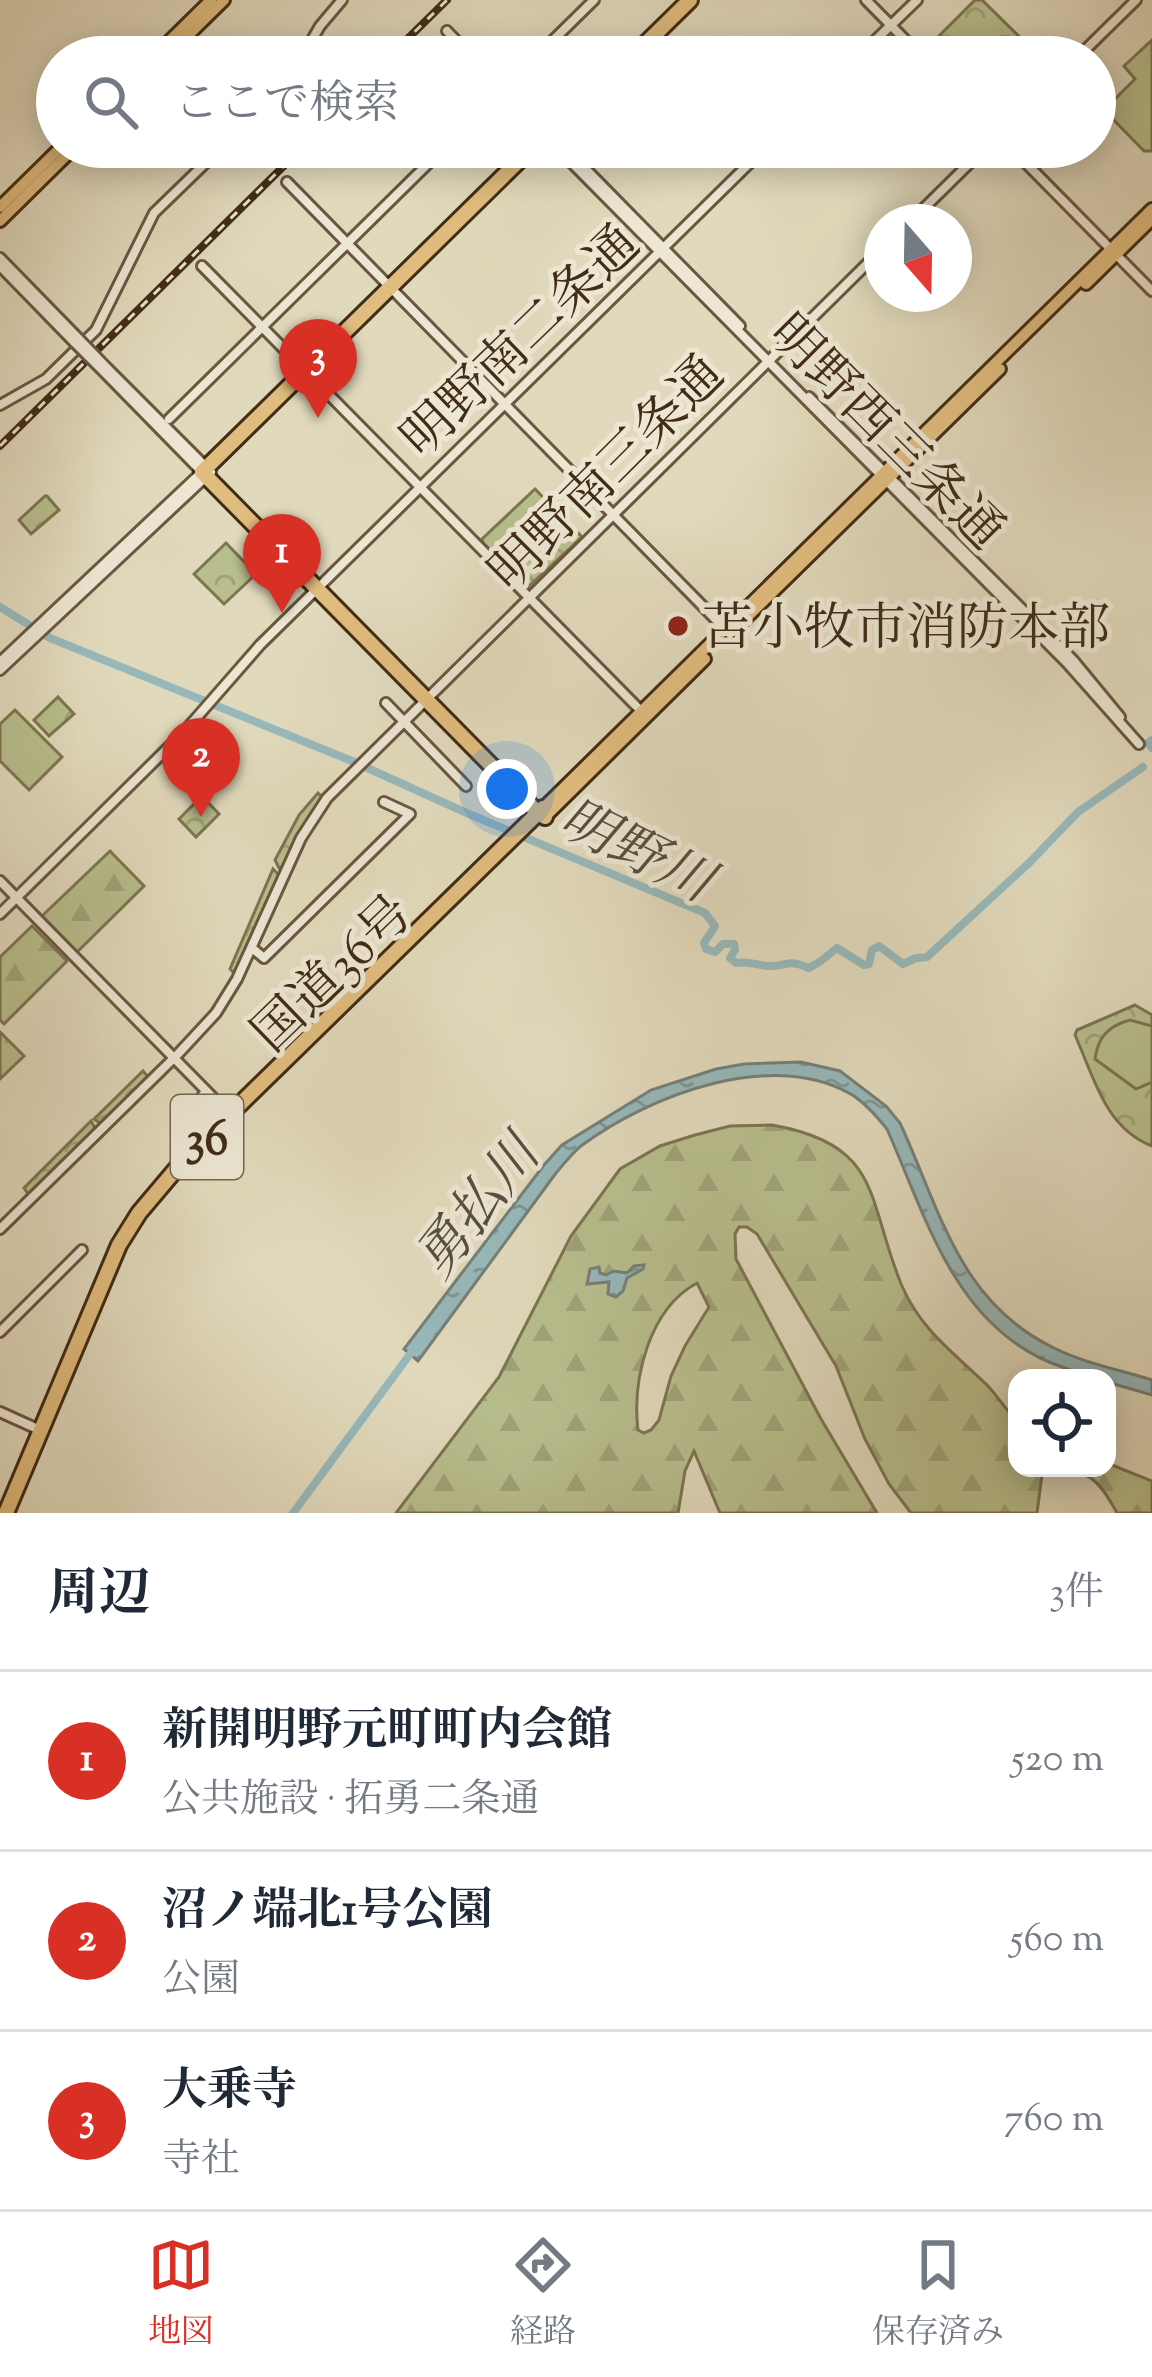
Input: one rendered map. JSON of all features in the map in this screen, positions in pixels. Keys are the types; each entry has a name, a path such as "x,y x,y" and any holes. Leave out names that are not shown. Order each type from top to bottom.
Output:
{"highway":[{"path":"650,36 686,0"},
{"path":"517,168 207,472 542,813"},
{"name":"国道36号","path":"9,1513 144,1216 230,1119 542,813"}],"main road":[{"path":"174,36 211,0"},
{"path":"187,36 224,0"},
{"path":"0,207 40,168"},
{"path":"0,221 54,168"},
{"path":"542,813 1152,209"},
{"path":"1113,252 1152,219"}],"street":[{"path":"314,36 342,0"},
{"path":"557,36 594,0"},
{"path":"866,0 901,36"},
{"path":"880,36 917,0"},
{"path":"1099,36 1136,0"},
{"path":"447,31 452,36"},
{"path":"0,405 46,379 96,330 154,213 200,168"},
{"path":"169,419 424,168"},
{"name":"明野西三条通","path":"581,168 1068,664 1138,744 1073,661 885,477"},
{"name":"明野南二条通","path":"0,914 200,714 260,645 745,168"},
{"path":"928,204 965,168"},
{"path":"1031,168 1152,291"},
{"path":"287,182 727,631"},
{"path":"0,262 207,472 0,666"},
{"path":"202,266 644,714"},
{"name":"明野南三条通","path":"0,1229 216,1013 237,979 301,838 327,798 864,267"},
{"path":"386,703 466,786"},
{"path":"252,947 264,958 410,814 384,802"},
{"path":"0,885 230,1119"},
{"path":"0,1332 82,1250"},
{"path":"0,1412 43,1432"}],"green space":[{"path":"975,0 982,0 1019,36 939,36"},
{"path":"1152,40 1152,151 1144,151 1116,122 1116,98 1135,79 1124,66"},
{"path":"535,489 582,537 527,588 482,539"},
{"path":"45,496 59,510 31,534 19,520"},
{"path":"226,543 256,574 224,604 194,574"},
{"path":"58,697 74,714 49,736 34,720"},
{"path":"15,710 62,757 29,790 0,761 0,724"},
{"path":"318,793 323,798 279,868 275,860 299,815"},
{"path":"202,796 219,814 196,837 179,819"},
{"path":"110,851 144,886 76,953 41,917"},
{"path":"273,869 280,876 234,973 230,969"},
{"path":"32,926 67,961 4,1024 0,1020 0,957"},
{"path":"1135,1005 1152,1015 1152,1146 1136,1138 1112,1114 1075,1035"},
{"path":"1130,1020 1152,1026 1152,1082 1136,1089 1095,1059 1105,1034"},
{"path":"0,1032 24,1056 0,1079"},
{"path":"143,1071 149,1078 101,1124 94,1119"},
{"path":"91,1121 96,1130 28,1194 24,1188"},
{"path":"772,1125 808,1134 853,1162 866,1181 902,1286 919,1315 1008,1411 1008,1477 1042,1477 1037,1513 911,1513 865,1439 836,1366 757,1234 739,1227 736,1259 877,1513 720,1513 694,1451 685,1471 678,1513 396,1513 499,1377 571,1236 620,1169 660,1146 730,1126","holes":["697,1283 709,1307 685,1346 659,1420 651,1430 638,1430 638,1389 647,1347 667,1310"]},
{"path":"1116,1467 1152,1481 1152,1513 1117,1513 1089,1477 1116,1477"}],"water":[{"path":"801,1062 840,1071 886,1106 900,1123 957,1252 996,1306 1054,1348 1114,1369 1068,1369 1026,1350 996,1328 950,1269 887,1129 854,1096 822,1082 788,1076 751,1077 676,1095 581,1146 556,1173 418,1361 404,1349 562,1145 651,1090 744,1064"},
{"path":"644,1265 627,1278 616,1297 608,1294 609,1282 587,1284 590,1269 599,1267 606,1275"},
{"path":"1116,1370 1152,1380 1152,1395 1116,1385"}],"waterway":[{"name":"明野川","path":"0,607 50,638 705,913 715,926 704,943 706,949 715,952 723,944 734,944 730,958 736,963 791,963 809,968 837,948 864,965 879,946 903,964 927,957 1078,812 1143,767"},
{"name":"明野川","path":"1152,740 1148,743 1152,748"},
{"name":"勇払川","path":"293,1513 416,1346"}],"railway":[{"path":"410,36 447,0"},
{"path":"0,446 282,168"}],"place":[{"name":"大乗寺","path":"318,418"},
{"name":"新開明野元町町内会館","path":"282,613"},
{"name":"苫小牧市消防本部","path":"678,626"},
{"name":"沼ノ端北1号公園","path":"201,817"}]}
